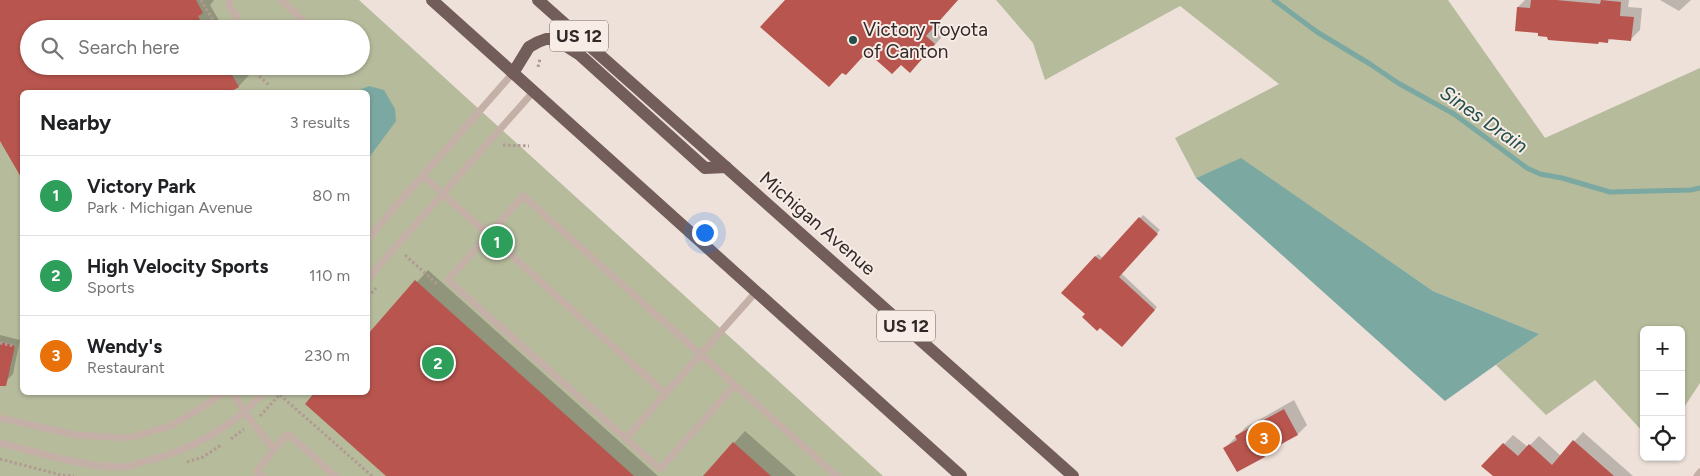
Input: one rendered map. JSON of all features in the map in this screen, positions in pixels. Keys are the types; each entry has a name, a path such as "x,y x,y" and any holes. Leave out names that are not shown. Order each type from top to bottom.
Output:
{"main road":[{"path":"432,0 961,476"},
{"name":"Michigan Avenue","path":"538,0 1073,476"},
{"path":"513,73 529,47 546,39 555,39 580,55 705,168 726,167"}],"lane":[{"path":"229,0 229,5 238,20"},
{"path":"281,0 302,20"},
{"path":"370,236 513,73"},
{"path":"370,276 534,91"},
{"path":"423,176 666,394"},
{"path":"735,385 660,469 448,280 523,196 701,354 837,476"},
{"path":"626,438 756,292"},
{"path":"0,418 76,435 128,438 170,426 220,395"},
{"path":"235,395 244,412 274,449"},
{"path":"0,443 84,463 126,467 167,457 213,434 244,412 261,395"},
{"path":"262,476 257,472 288,434 335,476"},
{"path":"1697,476 1700,472"}],"path":[{"path":"201,0 213,20"},
{"path":"258,75 270,86"},
{"path":"0,342 15,346"},
{"path":"280,395 372,476"},
{"path":"0,459 61,475 74,476"}],"green space":[{"path":"0,0 359,0 883,476 0,476"},
{"path":"996,0 1448,0 1545,138 1700,68 1700,383 1685,406 1685,326 1640,326 1640,429 1595,380 1546,415 1496,365 1538,334 1433,291 1241,159 1196,178 1175,138 1279,84 1180,6 1045,80 1033,43"}],"water":[{"path":"369,86 384,90 395,109 396,121 370,156 370,90 360,90"},
{"path":"1241,158 1433,291 1539,334 1445,401 1196,178"}],"building":[{"path":"0,0 196,0 203,13 198,16 200,20 20,20 20,75 232,75 239,87 234,90 20,90 20,176 0,141"},
{"name":"Victory Toyota of Canton","path":"785,0 958,0 926,36 935,44 910,73 901,65 892,74 867,52 846,75 842,73 829,87 760,27"},
{"path":"1531,0 1600,4 1601,0 1621,2 1620,16 1634,17 1631,41 1608,39 1608,43 1599,42 1598,44 1548,40 1547,37 1538,36 1538,33 1515,31 1517,7 1530,8"},
{"path":"1139,217 1158,234 1119,277 1155,310 1122,347 1100,328 1097,331 1082,317 1085,314 1061,293 1095,256 1100,260"},
{"path":"415,280 634,476 386,476 305,404 312,395 370,395 370,332"},
{"path":"0,342 15,346 6,386 0,386"},
{"path":"1284,409 1298,435 1263,454 1265,457 1237,472 1223,448 1237,440 1235,436"},
{"path":"1573,440 1614,476 1493,476 1481,466 1503,443 1518,456 1529,444 1552,465"},
{"path":"733,442 771,476 703,476"}],"waterway":[{"name":"Sines Drain","path":"1274,0 1317,32 1398,83 1454,114 1527,168 1540,174 1562,178 1610,192 1691,190 1700,188"}],"place":[{"name":"Victory Toyota of Canton","path":"853,40"},
{"name":"Victory Park","path":"497,242"},
{"name":"High Velocity Sports","path":"438,363"},
{"name":"Wendy's","path":"1264,438"}]}
